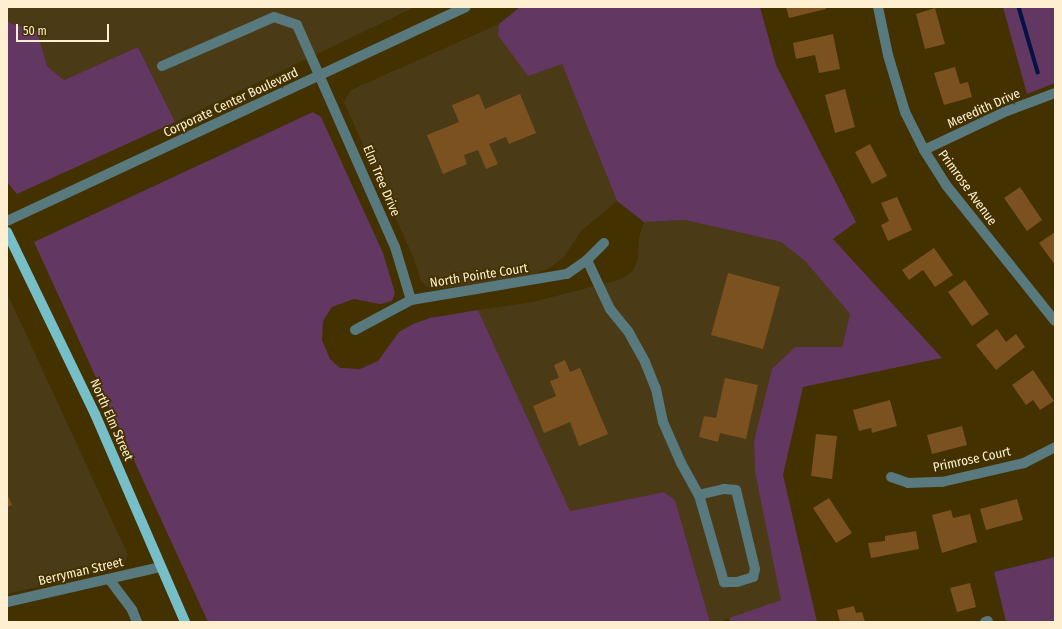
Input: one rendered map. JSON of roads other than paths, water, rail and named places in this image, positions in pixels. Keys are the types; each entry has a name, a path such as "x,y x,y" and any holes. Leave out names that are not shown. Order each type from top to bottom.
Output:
{"main road":[{"name":"North Elm Street","path":"7,232 96,416 184,622"}],"street":[{"name":"Corporate Center Boulevard","path":"7,221 466,7"},
{"name":"Primrose Avenue","path":"878,7 888,55 905,112 924,150 946,185 1055,321"},
{"name":"Elm Tree Drive","path":"162,66 274,17 297,25 322,75 395,247 411,300"},
{"name":"Meredith Drive","path":"924,150 1007,111 1055,93"},
{"name":"North Pointe Court","path":"355,330 411,300 567,274 587,260 604,243"},
{"path":"587,260 610,310 628,331 645,362 656,389 663,422 681,463 699,495 724,582 737,582 753,576 755,569 736,490 724,489 699,495"},
{"name":"Primrose Court","path":"891,477 908,483 942,482 1024,463 1055,447"},
{"name":"Berryman Street","path":"7,602 161,567"},
{"path":"109,579 132,610 137,622"}],"waterway":[{"path":"1019,7 1038,72"}]}
